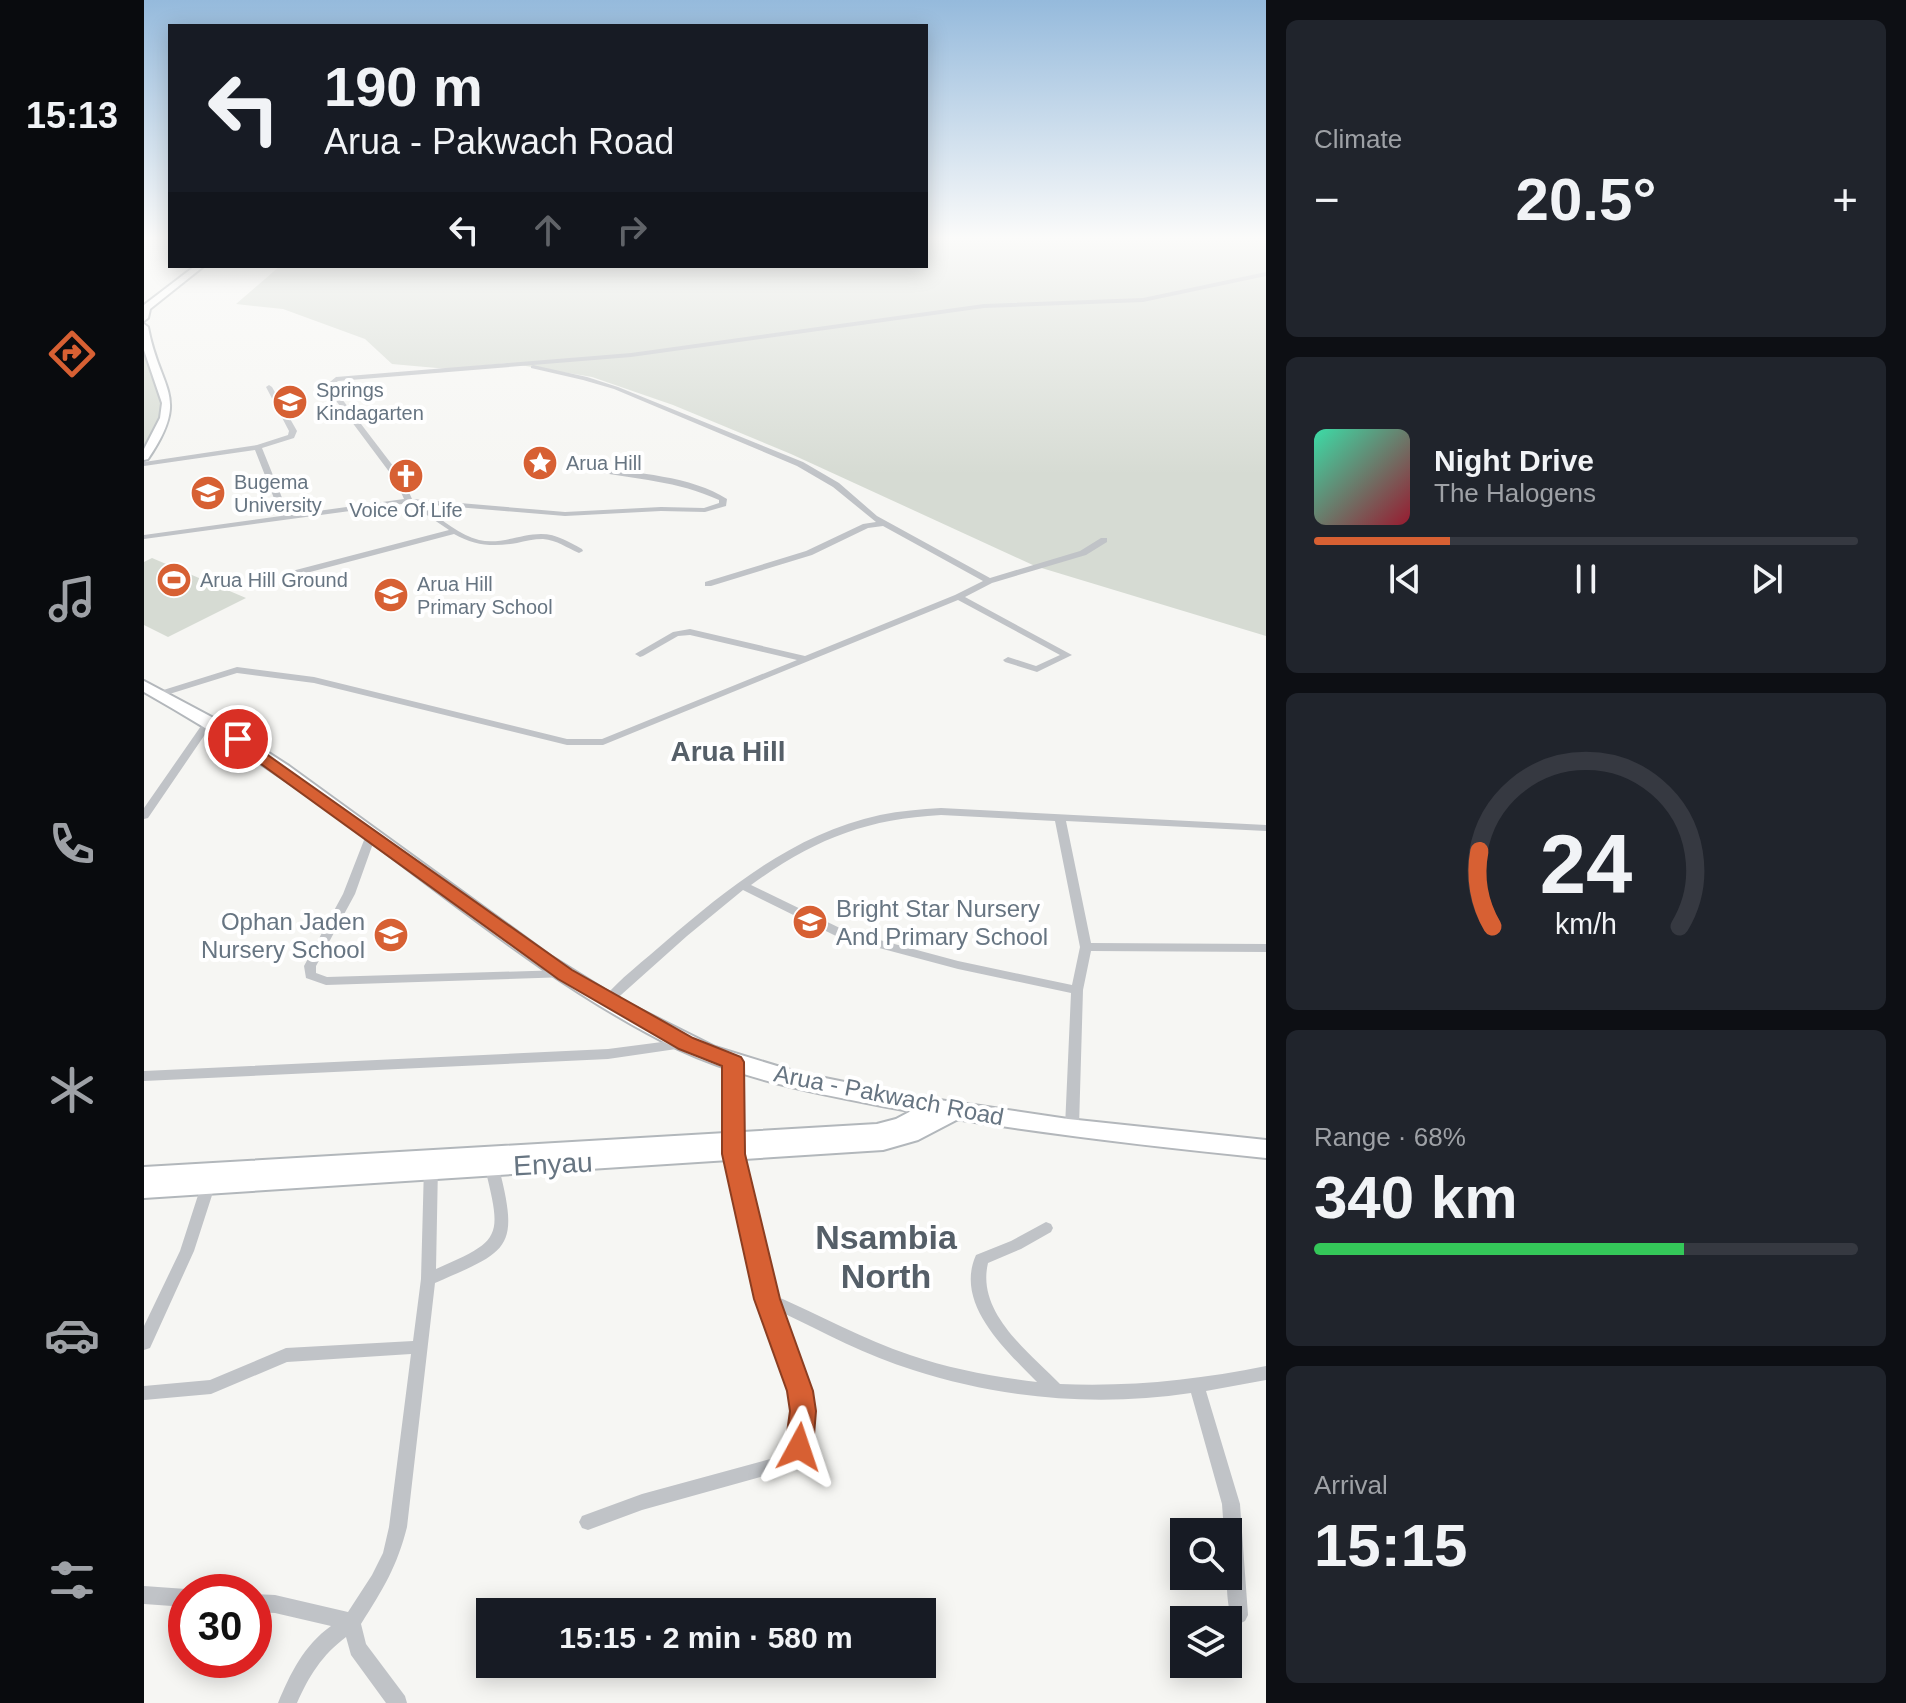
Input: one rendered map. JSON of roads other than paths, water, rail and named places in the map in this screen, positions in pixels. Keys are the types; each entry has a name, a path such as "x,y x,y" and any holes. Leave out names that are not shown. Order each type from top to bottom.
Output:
{"main road":[{"name":"Arua - Pakwach Road","path":"152,690 213,724 565,974 686,1043 733,1062 807,1082 930,1108 1266,1149"}],"street":[{"path":"579,551 556,537 536,536 486,543 455,531 409,501 400,481 328,386 330,381 363,374 518,365 662,351 909,316"},
{"path":"144,327 169,400 158,435 144,457"},
{"path":"518,365 570,374 607,385 759,446 828,480 886,525 989,581"},
{"path":"144,464 283,441 293,431 269,387"},
{"path":"258,447 286,518"},
{"path":"144,537 409,501 565,514 705,510 723,504 723,499 715,495 594,469"},
{"path":"708,584 820,549 872,524 886,525"},
{"path":"295,573 455,531"},
{"path":"152,690 237,670 314,680 567,742 603,742 802,658 958,597 989,581 1083,553 1104,540"},
{"path":"958,597 1067,655 1037,669 1008,660"},
{"path":"640,654 683,632 802,658"},
{"path":"144,816 204,728 213,724"},
{"path":"608,1000 689,928 791,853 822,837 887,817 926,810 1266,828"},
{"path":"1060,817 1086,947 1077,990 1072,1127"},
{"path":"371,835 349,894 310,966 310,975 326,981 565,974"},
{"path":"744,886 842,934 958,965 1077,990"},
{"path":"1086,947 1266,948"},
{"path":"144,1076 608,1054 686,1043"},
{"path":"588,1522 642,1502 790,1461 803,1432 800,1391 767,1299 733,1147 733,1062"},
{"name":"Enyau","path":"144,1190 431,1164 492,1168 877,1132 902,1125 930,1108"},
{"name":"Enyau","path":"144,1175 897,1140 955,1112"},
{"path":"287,1703 302,1671 324,1642 352,1622 391,1555 398,1527 428,1279 431,1164"},
{"path":"428,1279 482,1255 501,1237 504,1213 492,1168"},
{"path":"144,1343 187,1251 208,1186"},
{"path":"1046,1228 1016,1245 981,1259 977,1280 987,1314 1007,1340 1057,1392"},
{"path":"767,1299 909,1361 972,1381 1057,1392 1151,1393 1266,1373"},
{"path":"144,1393 211,1387 286,1355 421,1347"},
{"path":"1197,1387 1231,1504 1238,1606"},
{"path":"144,1595 168,1597"},
{"path":"272,1604 352,1622"},
{"path":"352,1622 358,1648 398,1703"}],"place":[{"name":"Springs Kindagarten","path":"290,402"},
{"name":"Arua Hill","path":"540,463"},
{"name":"Voice Of Life","path":"406,476"},
{"name":"Bugema University","path":"208,493"},
{"name":"Arua Hill Ground","path":"174,580"},
{"name":"Arua Hill Primary School","path":"391,595"},
{"name":"Bright Star Nursery And Primary School","path":"810,922"},
{"name":"Ophan Jaden Nursery School","path":"391,935"}],"district":[{"name":"Arua Hill","path":"728,751"},
{"name":"Nsambia North","path":"886,1256"}]}
